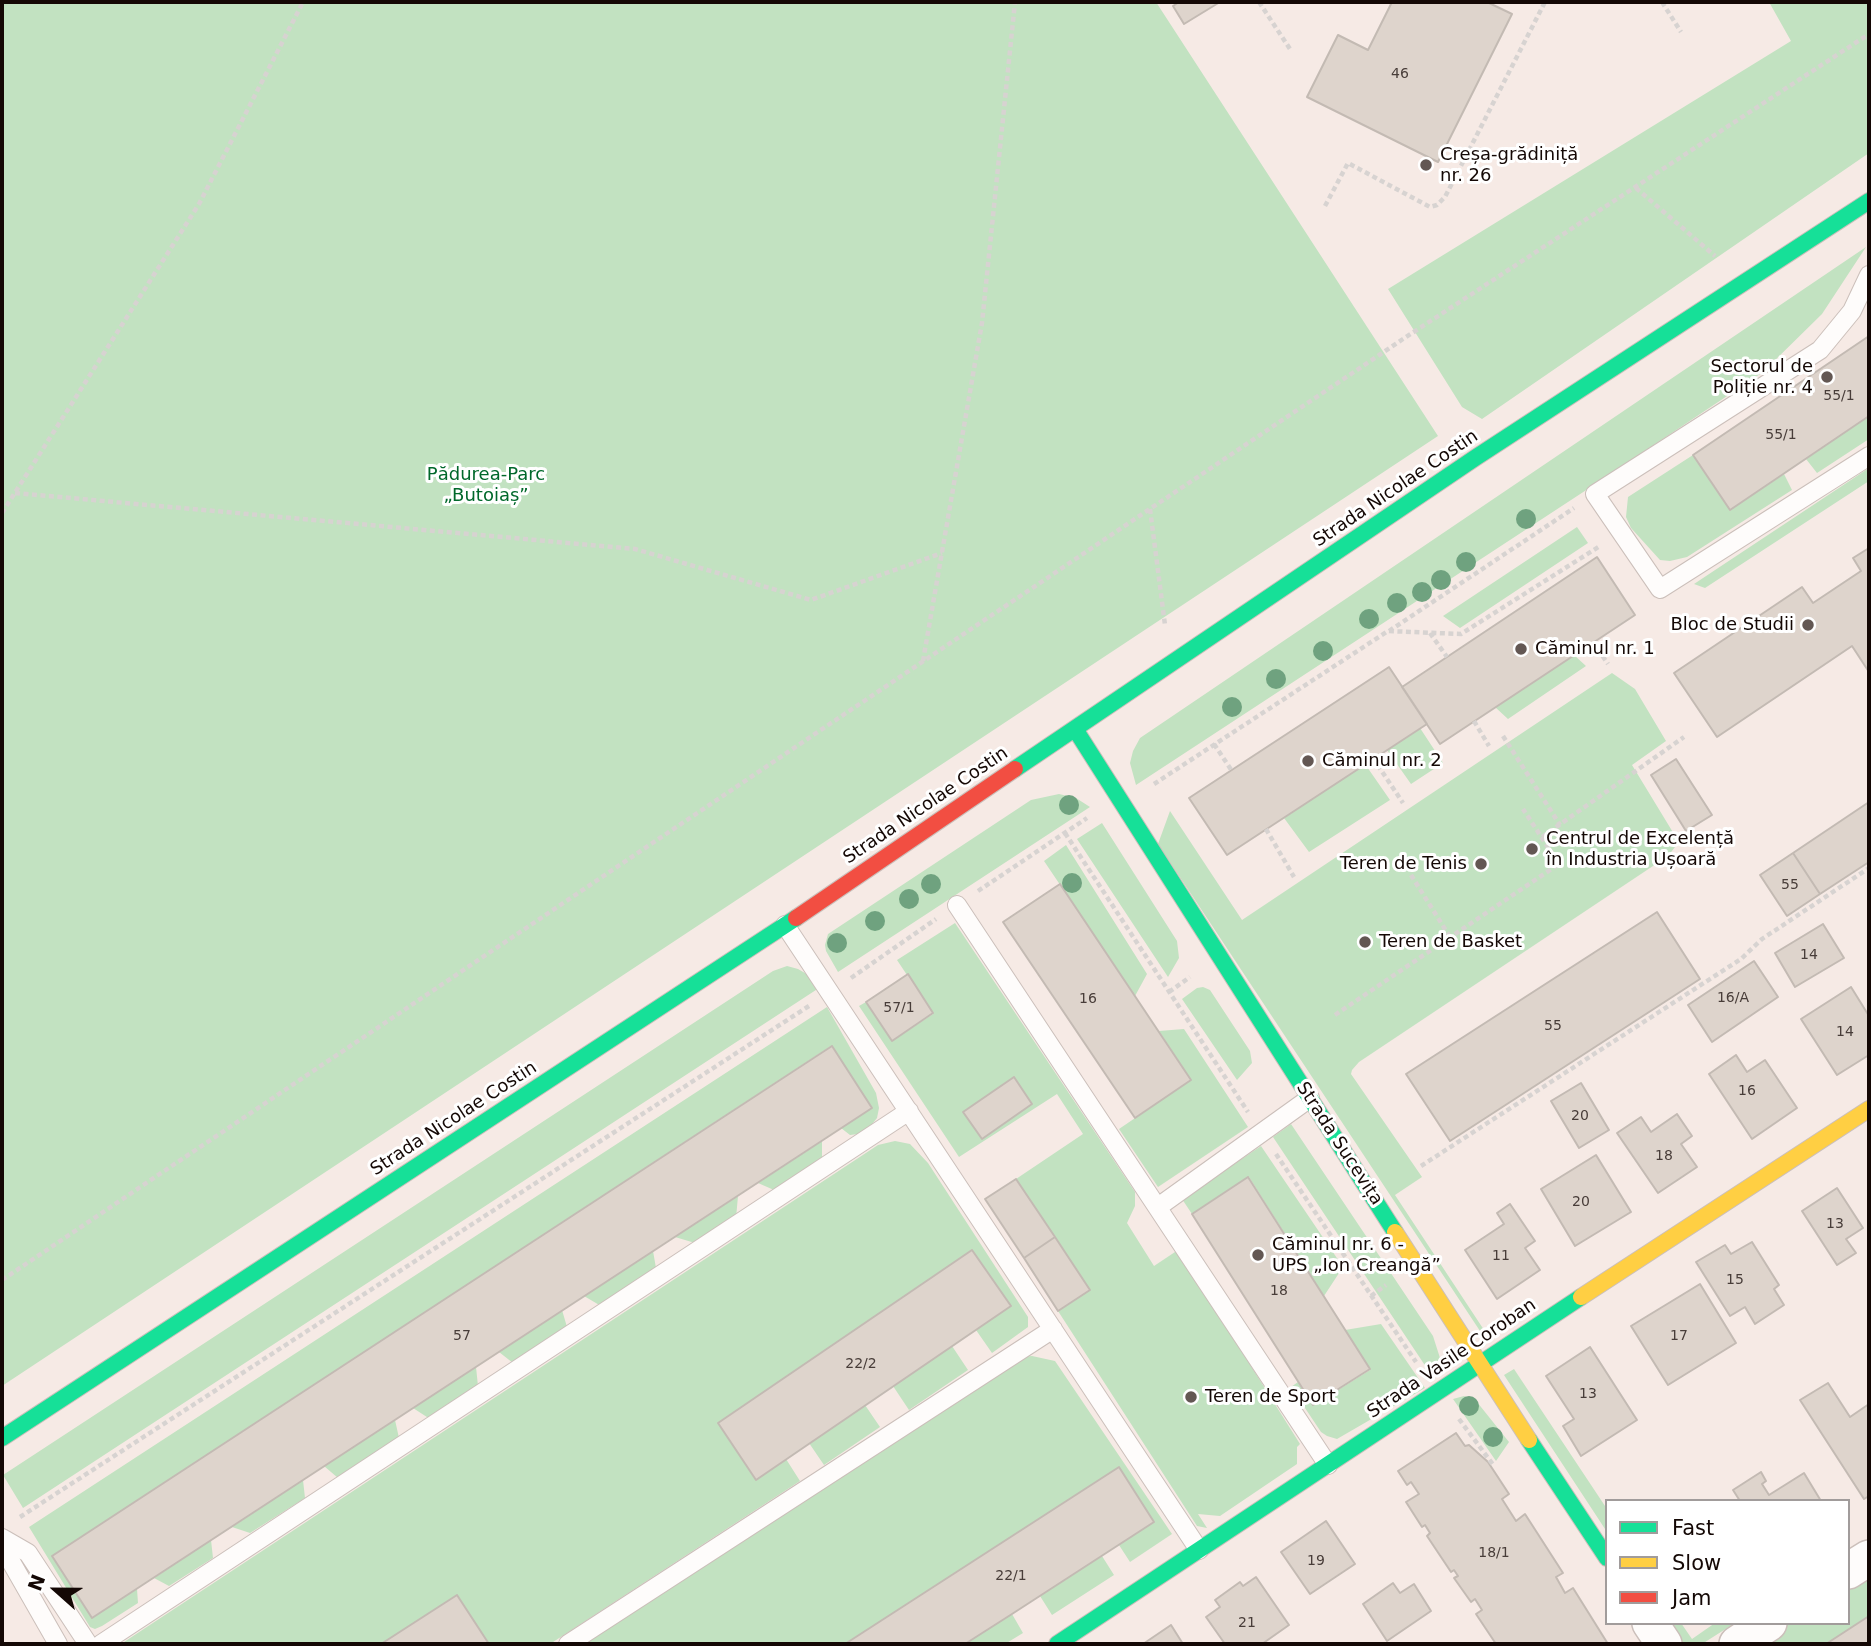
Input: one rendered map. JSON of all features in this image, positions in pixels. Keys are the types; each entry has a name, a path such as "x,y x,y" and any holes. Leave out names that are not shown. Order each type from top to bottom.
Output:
{"main road":[{"name":"Strada Nicolae Costin","path":"2,1438 785,925 1475,458 1869,201"},
{"name":"Strada Sucevița","path":"1075,729 1479,1364 1605,1555"},
{"name":"Strada Vasile Coroban","path":"1057,1644 1869,1109"}],"street":[{"path":"1850,1570 1869,1558"},
{"path":"1651,1625 1664,1644"},
{"path":"1737,1644 1766,1625"}],"lane":[{"path":"1869,275 1852,311 1819,350 1595,494 1660,589 1869,456"},
{"path":"957,905 1328,1465"},
{"path":"785,925 1199,1550"},
{"path":"1158,1207 1310,1098"},
{"path":"101,1644 909,1111"},
{"path":"568,1644 1053,1329"},
{"path":"2,1538 27,1553 88,1644"},
{"path":"2,1546 58,1644"}],"path":[{"path":"2,513 199,204 303,2"},
{"path":"923,662 982,323 1014,2"},
{"path":"1259,2 1290,49"},
{"path":"1325,206 1348,163 1430,207 1437,205 1445,197 1544,3 1537,2"},
{"path":"1662,2 1681,32"},
{"path":"2,1280 1403,339 1869,34"},
{"path":"1636,188 1745,282"},
{"path":"15,493 635,549 811,600 942,553"},
{"path":"13,1521 830,993 957,905 1214,744 1595,494"},
{"path":"1150,509 1166,633"},
{"path":"1388,631 1461,634 1621,533"},
{"path":"1430,633 1447,657"},
{"path":"1593,642 1608,664"},
{"path":"1474,721 1489,746"},
{"path":"1503,736 1560,825"},
{"path":"1542,837 1684,737"},
{"path":"1214,744 1232,771"},
{"path":"1373,758 1403,803"},
{"path":"1335,1015 1559,863 1523,808"},
{"path":"1266,830 1294,877"},
{"path":"1421,1167 1741,959 1762,939 1869,869"},
{"path":"1411,876 1450,937"}],"green space":[{"name":"Pădurea-Parc „Butoiaș”","path":"2,2 1156,2 1438,436 2,1386"},
{"path":"1769,2 1869,2 1869,153 1482,419 1462,407 1388,289 1791,41"},
{"path":"1866,247 1822,314 1763,372 1136,785 1130,763 1140,738"},
{"path":"1869,416 1869,439 1817,473 1806,459"},
{"path":"1693,455 1730,510 1784,474 1792,490 1687,557 1660,560 1631,528 1626,517 1628,497"},
{"path":"1869,468 1869,481 1705,588 1694,584"},
{"path":"1577,527 1588,543 1460,628 1443,616"},
{"path":"1574,655 1586,666 1508,719 1495,707"},
{"path":"1612,673 1635,689 1666,741 1632,765 1677,839 1675,847 1668,856 1359,1062 1351,1074 1422,1177 1395,1195 1486,1333 1480,1331 1158,844 1170,811 1242,920"},
{"path":"1420,728 1443,763 1411,784 1387,750"},
{"path":"1365,764 1390,800 1309,852 1284,818"},
{"path":"1059,794 1076,798 1090,807 838,972 826,951 828,934 1031,800"},
{"path":"1102,823 1177,941 1179,958 1168,977 1077,839"},
{"path":"1066,845 1147,974 1135,996 1044,861"},
{"path":"955,923 1135,1192 1135,1206 1127,1223 1154,1266 1178,1250 1300,1444 1297,1447 1297,1464 1220,1516 1198,1514 1207,1528 1197,1526 1058,1311 1090,1290 1016,1179 1083,1134 1057,1094 959,1157 859,1006 866,1002 892,1041 933,1014 897,960"},
{"path":"787,966 810,976 819,988 23,1508 3,1475 773,971"},
{"path":"1197,988 1210,990 1250,1051 1252,1063 1237,1080 1182,999"},
{"path":"827,1007 876,1093 879,1108 877,1118 869,1128 850,1135 841,1128 831,1046 53,1556 92,1617 137,1589 138,1603 102,1626 95,1629 90,1627 29,1527"},
{"path":"1184,1029 1248,1127 1158,1187 1119,1129 1191,1080 1159,1031"},
{"path":"1291,1124 1433,1336 1440,1358 1430,1373 1273,1137"},
{"path":"822,1141 822,1159 774,1190 758,1183"},
{"path":"895,1141 910,1144 928,1163 1028,1317 1028,1327 992,1353 976,1330 1010,1306 972,1250 718,1423 755,1479 786,1459 800,1481 550,1644 489,1644 457,1596 381,1644 121,1644 878,1145"},
{"path":"1261,1146 1343,1267 1324,1296 1249,1177 1192,1214 1182,1199"},
{"path":"738,1196 736,1218 695,1243 675,1237"},
{"path":"653,1251 656,1268 601,1306 584,1296"},
{"path":"562,1310 567,1327 513,1363 499,1352"},
{"path":"1381,1324 1425,1388 1337,1439 1327,1436 1321,1432 1291,1387 1298,1382 1314,1405 1370,1370 1345,1330"},
{"path":"952,1346 968,1370 909,1410 893,1386"},
{"path":"1032,1356 1055,1361 1172,1534 1130,1562 1119,1545 1118,1468 845,1644 582,1644 1020,1357"},
{"path":"476,1367 478,1386 430,1419 413,1408"},
{"path":"1514,1369 1605,1506 1605,1529 1504,1375"},
{"path":"1464,1396 1477,1402 1509,1442 1496,1461 1453,1399"},
{"path":"865,1405 880,1427 824,1465 809,1443"},
{"path":"395,1420 399,1438 338,1478 324,1466"},
{"path":"303,1480 305,1498 250,1533 232,1527"},
{"path":"211,1540 213,1558 169,1586 154,1578"},
{"path":"1102,1556 1114,1575 1052,1615 1040,1596"},
{"path":"1869,1567 1869,1616 1826,1644 1751,1644 1780,1625 1850,1625 1850,1580"},
{"path":"1012,1614 1023,1633 1005,1644 965,1644"},
{"path":"1667,1625 1682,1625 1692,1639 1712,1625 1732,1625 1702,1644 1680,1644"}],"building":[{"path":"1179,2 1220,2 1184,24 1173,6"},
{"path":"1392,2 1487,2 1512,14 1438,162 1307,97 1338,35 1368,50"},
{"path":"1869,336 1869,416 1730,510 1693,455"},
{"name":"Bloc de Studii","path":"1869,548 1869,672 1852,646 1717,737 1674,673 1802,587 1813,603 1861,571 1853,558"},
{"name":"Căminul nr. 1","path":"1597,557 1635,615 1440,744 1402,687"},
{"name":"Căminul nr. 2","path":"1389,667 1427,724 1227,855 1189,798"},
{"path":"1676,759 1712,815 1686,831 1651,775"},
{"path":"1869,802 1869,862 1820,894 1793,853"},
{"path":"1793,853 1820,894 1787,916 1760,875"},
{"path":"1060,884 1191,1080 1135,1118 1003,922"},
{"path":"1657,912 1700,979 1450,1141 1406,1074"},
{"path":"1823,924 1844,958 1795,987 1775,953"},
{"path":"1754,961 1778,997 1712,1042 1688,1005"},
{"path":"908,974 933,1013 892,1041 866,1002"},
{"path":"1851,987 1869,1016 1869,1055 1837,1075 1801,1019"},
{"path":"832,1046 872,1108 92,1618 52,1556"},
{"path":"1736,1055 1747,1072 1765,1060 1797,1108 1752,1139 1709,1074"},
{"path":"1014,1077 1032,1104 982,1139 963,1112"},
{"path":"1581,1083 1609,1130 1579,1148 1551,1101"},
{"path":"1677,1114 1692,1136 1681,1144 1697,1167 1658,1193 1617,1133 1641,1117 1651,1132"},
{"path":"1596,1155 1631,1212 1575,1246 1541,1189"},
{"name":"Căminul nr. 6 - UPS „Ion Creangă”","path":"1248,1177 1370,1369 1313,1405 1192,1214"},
{"path":"1016,1179 1055,1237 1024,1258 985,1199"},
{"path":"1837,1188 1863,1228 1846,1239 1856,1253 1837,1265 1802,1211"},
{"path":"1510,1204 1535,1241 1525,1248 1540,1270 1497,1299 1465,1250 1504,1224 1497,1213"},
{"path":"1055,1237 1090,1290 1058,1311 1024,1258"},
{"path":"1752,1242 1779,1285 1774,1289 1784,1305 1755,1324 1745,1307 1730,1316 1696,1262 1725,1245 1731,1254"},
{"path":"972,1250 1011,1306 756,1480 718,1423"},
{"path":"1700,1284 1736,1343 1668,1385 1631,1326"},
{"path":"1590,1347 1637,1420 1581,1456 1563,1426 1574,1419 1546,1376"},
{"path":"1828,1383 1850,1417 1869,1404 1869,1496 1864,1499 1800,1400"},
{"path":"1456,1433 1465,1446 1469,1445 1488,1462 1509,1494 1502,1499 1516,1521 1525,1514 1563,1573 1556,1577 1565,1593 1573,1588 1608,1644 1496,1644 1476,1614 1482,1610 1475,1599 1471,1602 1454,1578 1458,1576 1454,1570 1451,1572 1427,1536 1430,1533 1425,1525 1422,1527 1406,1502 1419,1494 1411,1482 1407,1485 1398,1471"},
{"path":"1119,1467 1154,1522 1012,1614 965,1644 845,1644"},
{"path":"1761,1472 1766,1481 1762,1484 1769,1495 1804,1473 1820,1499 1739,1499 1733,1490"},
{"path":"1326,1521 1355,1564 1310,1594 1281,1552"},
{"path":"1256,1577 1289,1625 1262,1644 1225,1644 1206,1617 1220,1607 1215,1600 1240,1582 1243,1586"},
{"path":"1393,1583 1400,1593 1414,1584 1431,1611 1387,1641 1363,1604"},
{"path":"457,1595 489,1644 381,1644"},
{"path":"1869,1616 1869,1644 1826,1644"},
{"path":"1171,1625 1183,1644 1143,1644"}],"traffic: fast":[{"path":"1015,769 1475,458 1869,201"},
{"path":"1075,729 1395,1232"},
{"path":"2,1438 796,918"},
{"path":"1057,1644 1581,1297"},
{"path":"1529,1440 1605,1555"}],"traffic: slow":[{"path":"1581,1297 1869,1109"},
{"path":"1395,1232 1529,1440"}],"traffic: jam":[{"path":"796,918 1015,769"}],"place":[{"name":"Creșa-grădiniță nr. 26","path":"1426,165"},
{"name":"Sectorul de Poliție nr. 4","path":"1827,377"},
{"name":"Bloc de Studii","path":"1808,625"},
{"name":"Căminul nr. 1","path":"1521,649"},
{"name":"Căminul nr. 2","path":"1308,761"},
{"name":"Centrul de Excelență în Industria Ușoară","path":"1532,849"},
{"name":"Teren de Tenis","path":"1481,864"},
{"name":"Teren de Basket","path":"1365,942"},
{"name":"Căminul nr. 6 - UPS „Ion Creangă”","path":"1258,1255"},
{"name":"Teren de Sport","path":"1191,1397"}]}
